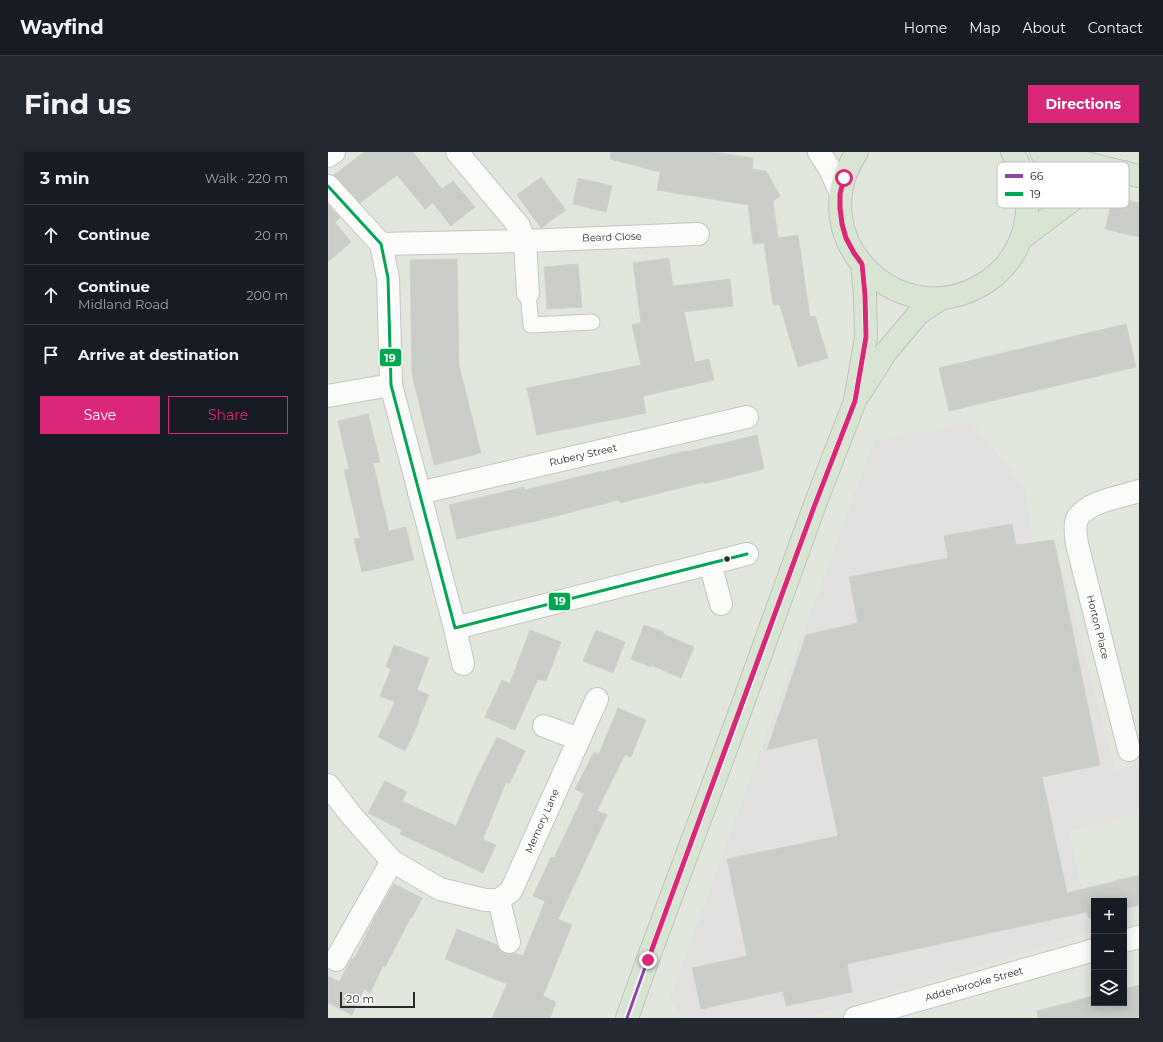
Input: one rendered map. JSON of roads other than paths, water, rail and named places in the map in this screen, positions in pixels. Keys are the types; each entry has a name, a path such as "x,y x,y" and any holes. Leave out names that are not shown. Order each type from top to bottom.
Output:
{"main road":[{"path":"857,152 849,163 840,194 840,208 846,238 862,264 886,285 901,292 919,297 942,298 962,294 978,287 995,276 1015,252 1026,222 1028,208"},
{"path":"1012,152 1017,162"},
{"path":"1041,152 1082,162"},
{"path":"1021,239 1062,208"},
{"path":"627,1018 855,401 866,337 865,295 862,264"},
{"path":"855,401 886,352 919,313 942,298"}],"street":[{"path":"328,156 334,152"},
{"path":"458,152 519,226 525,241 528,293"},
{"path":"819,152 830,169 840,194"},
{"path":"328,186 381,244 388,278 391,385 455,628 463,664"},
{"name":"Beard Close","path":"381,244 525,241 698,234"},
{"path":"328,396 391,385"},
{"name":"Rubery Street","path":"419,493 747,417"},
{"name":"Horton Place","path":"1134,748 1076,544 1075,532 1077,520 1087,508 1102,501 1139,491"},
{"path":"455,628 747,554"},
{"path":"710,563 721,604"},
{"name":"Memory Lane","path":"499,900 511,890 597,699"},
{"path":"544,726 579,739"},
{"path":"328,785 351,815 392,861 440,889 485,900 499,900 509,942"},
{"path":"336,960 392,861"},
{"path":"1127,940 1139,937"},
{"name":"Addenbrooke Street","path":"855,1018 876,1015 1091,951"}],"lane":[{"path":"528,293 531,325 592,322"}]}
